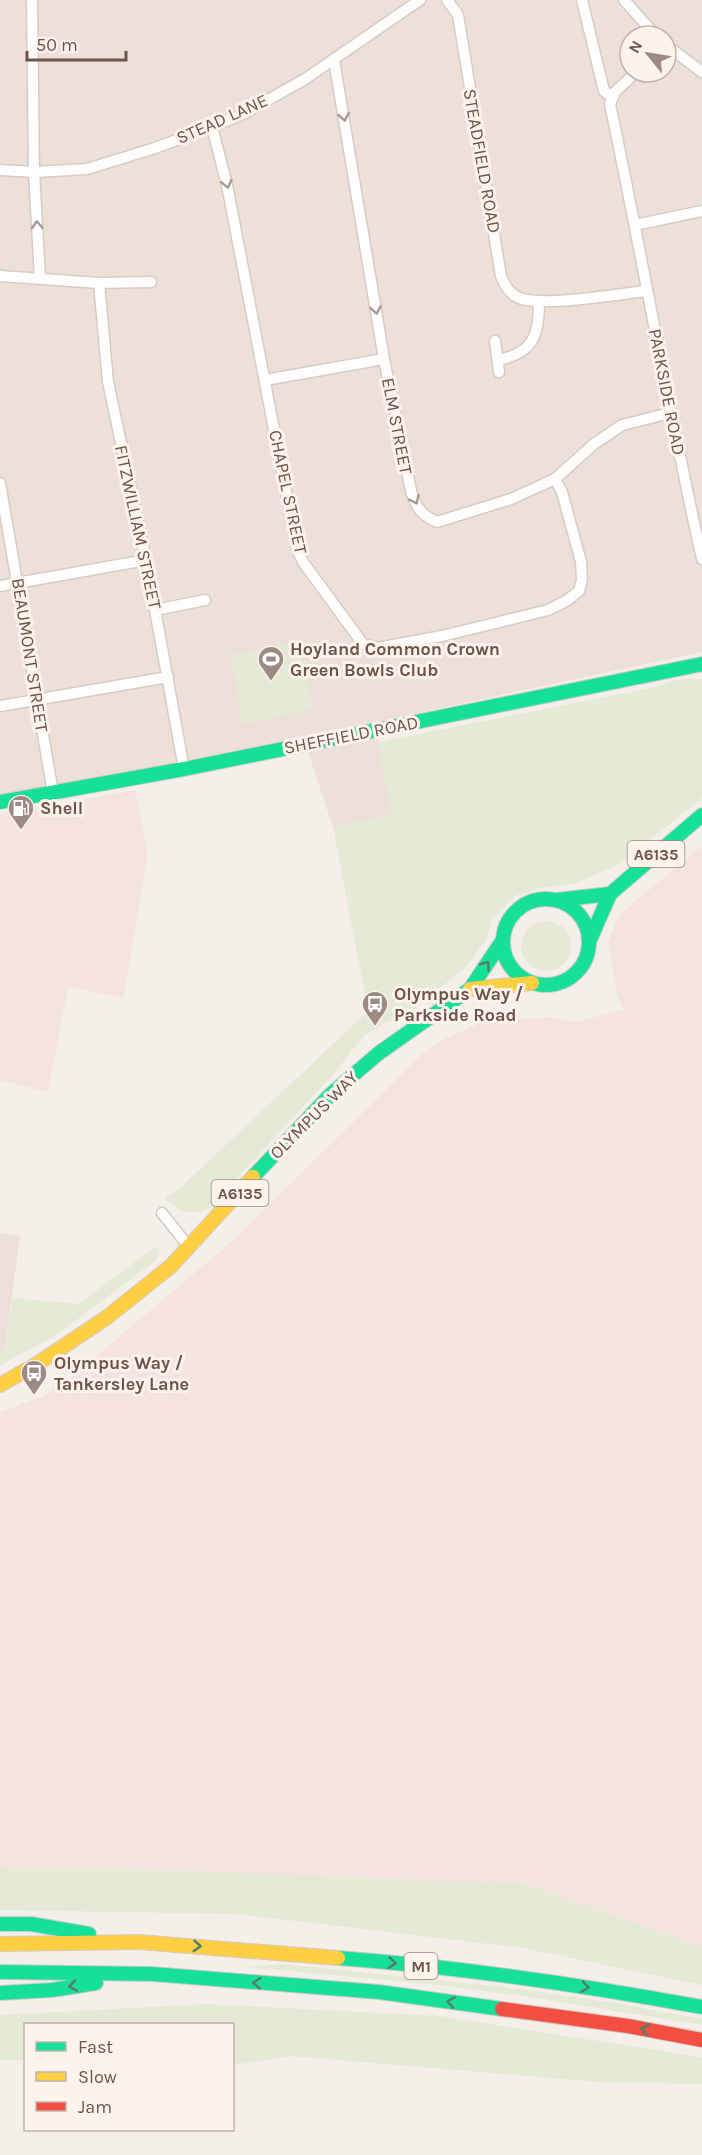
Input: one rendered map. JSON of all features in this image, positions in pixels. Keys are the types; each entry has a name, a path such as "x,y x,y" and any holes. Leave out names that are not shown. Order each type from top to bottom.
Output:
{"main road":[{"name":"SHEFFIELD ROAD","path":"0,802 184,769 702,664"},
{"name":"OLYMPUS WAY","path":"470,989 532,983 546,985 559,983 571,977 584,961 589,942 610,894 702,815"},
{"name":"OLYMPUS WAY","path":"0,1385 37,1364 106,1318 171,1266 332,1094 380,1053 470,989 503,940 506,926 514,913 526,904 540,900 610,894"},
{"path":"555,900 569,905 580,915 587,928 589,942"},
{"path":"503,940 505,955 511,968 520,977 532,983"},
{"name":"M1","path":"0,1924 31,1924 139,1942 476,1971 632,1994 702,2007"},
{"name":"M1","path":"0,1944 139,1942"},
{"name":"M1","path":"0,1972 152,1974 379,1992 628,2026 702,2040"},
{"name":"M1","path":"0,1993 52,1990 152,1974"}],"street":[{"path":"32,0 35,172 40,278"},
{"name":"STEAD LANE","path":"0,170 35,172 87,169 212,127 245,113 334,60 420,0"},
{"name":"STEADFIELD ROAD","path":"447,0 458,15 501,276 506,287 519,298 539,302 646,291"},
{"name":"PARKSIDE ROAD","path":"582,0 604,91 612,97 610,104 646,291 702,559"},
{"path":"624,0 645,24"},
{"path":"678,54 702,72"},
{"name":"ELM STREET","path":"334,60 384,359 411,491 416,506 425,517 437,522 511,499 555,479 594,444 622,425 670,413"},
{"path":"612,97 624,84"},
{"name":"CHAPEL STREET","path":"212,127 227,185 297,549 303,562 363,644 378,648 442,636 548,610 579,591 582,580 581,562 562,492 555,479"},
{"path":"635,225 702,211"},
{"path":"0,276 99,283 151,282"},
{"name":"FITZWILLIAM STREET","path":"99,283 108,382 146,560 184,769"},
{"path":"498,360 515,357 531,343 539,319 539,302"},
{"path":"495,340 499,372"},
{"path":"265,380 384,359"},
{"name":"BEAUMONT STREET","path":"0,483 53,793"},
{"path":"0,586 146,560"},
{"path":"155,609 205,600"},
{"path":"0,706 168,677"},
{"path":"162,1213 189,1247"}],"shaded area":[{"path":"0,0 702,0 702,652 375,722 393,815 333,827 303,737 0,798"},
{"path":"135,790 148,855 123,998 68,987 48,1092 0,1080 0,814"},
{"path":"702,848 702,1947 525,1884 150,1870 0,1868 0,1412 46,1395 92,1360 238,1236 421,1055 442,1040 485,1021 548,1017 577,1022 624,1009 617,996 608,942 619,915"},
{"path":"0,1233 20,1236 5,1350 0,1349"}],"green space":[{"name":"Hoyland Common Crown Green Bowls Club","path":"299,641 313,709 243,724 231,655"},
{"path":"702,679 702,798 619,864 576,883 536,889 515,896 492,920 487,938 468,965 407,1015 386,1022 366,1035 339,1068 209,1208 196,1212 185,1212 164,1198 180,1188 368,1011 333,827 392,815 378,742 657,687 672,681"},
{"path":"546,921 560,925 567,932 571,946 567,960 560,967 546,971 532,967 525,960 521,946 525,932 532,925"},
{"path":"157,1246 160,1253 155,1261 57,1335 0,1365 0,1349 5,1349 13,1298 78,1304"},
{"path":"0,1868 167,1870 525,1884 702,1947 702,1985 522,1948 237,1914 0,1910"},
{"path":"284,1964 521,1989 702,2019 702,2025 524,1996 440,1985 245,1967"},
{"path":"206,2004 439,2016 702,2058 702,2084 598,2082 291,2056 234,2065 234,2023 24,2023 24,2060 0,2060 0,2015"}],"traffic: fast":[{"path":"0,802 184,769 702,664"},
{"path":"589,942 610,894 702,815"},
{"path":"556,900 610,894"},
{"path":"546,899 570,906 582,918 589,942 582,966 570,978 546,985 522,978 510,966 503,942 510,918 522,906 546,899"},
{"path":"253,1177 331,1094 379,1053 470,989 503,940"},
{"path":"0,1924 31,1924 89,1934"},
{"path":"338,1958 429,1966 521,1978 702,2007"},
{"path":"0,1972 152,1974 379,1992 502,2009"},
{"path":"0,1993 52,1990 96,1983"}],"traffic: slow":[{"path":"470,989 532,983"},
{"path":"0,1385 37,1364 106,1318 171,1266 253,1177"},
{"path":"0,1944 139,1942 338,1958"}],"traffic: jam":[{"path":"502,2009 628,2026 702,2040"}],"place":[{"name":"Hoyland Common Crown Green Bowls Club","path":"271,682"},
{"name":"Shell","path":"21,831"},
{"name":"Olympus Way / Parkside Road","path":"375,1027"},
{"name":"Olympus Way / Tankersley Lane","path":"34,1396"}]}
